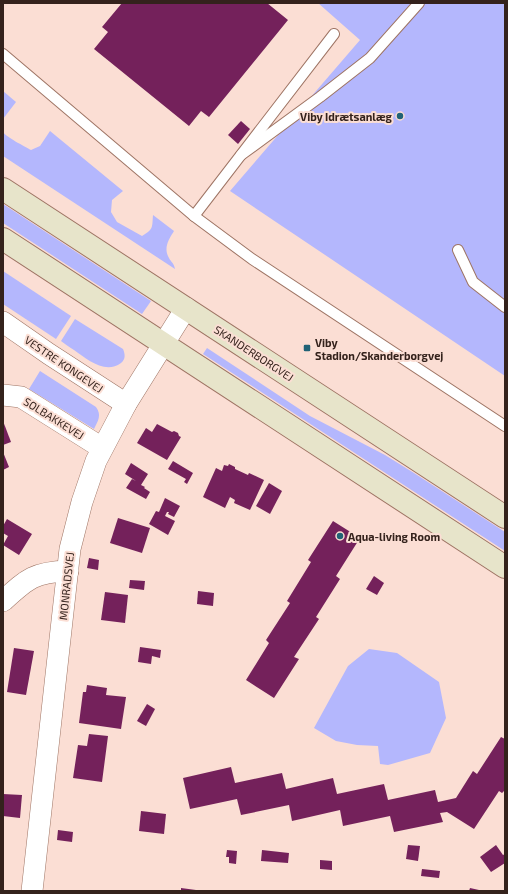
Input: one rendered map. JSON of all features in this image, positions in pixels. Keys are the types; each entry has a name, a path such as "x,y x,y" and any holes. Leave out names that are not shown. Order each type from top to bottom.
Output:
{"main road":[{"name":"SKANDERBORGVEJ","path":"3,189 505,517"},
{"path":"3,239 505,567"}],"street":[{"name":"MONRADSVEJ","path":"32,891 70,549 82,502 102,448 126,404 186,308"},
{"name":"VESTRE KONGEVEJ","path":"3,322 126,404"},
{"name":"SOLBAKKEVEJ","path":"3,395 21,397 102,448"},
{"path":"3,601 23,583 36,575 51,571 68,571"}],"lane":[{"path":"241,155 370,58 419,3"},
{"path":"194,216 334,34"},
{"path":"3,54 194,216 252,259 505,426"},
{"path":"458,250 473,282 505,307"}],"shaded area":[{"name":"Viby Idrætsanlæg","path":"318,3 505,3 505,376 230,191 360,40"},
{"path":"3,91 16,102 3,119"},
{"path":"50,131 123,191 112,200 111,212 117,222 142,236 152,227 153,215 174,231 167,244 167,254 175,269 3,156 3,132 11,139 31,150 40,146"},
{"path":"3,204 151,301 142,314 3,223"},
{"path":"3,271 71,316 56,339 3,304"},
{"path":"75,319 123,349 125,356 124,360 115,366 103,367 90,361 61,341"},
{"path":"207,348 310,416 385,455 505,532 505,551 203,354"},
{"path":"40,371 96,407 99,415 94,429 29,389"},
{"path":"369,649 397,653 439,682 446,718 430,753 388,765 380,764 378,746 357,745 336,741 314,728 348,666"}],"building":[{"path":"122,3 267,3 288,20 209,117 201,111 189,126 94,49 108,32 102,27"},
{"path":"241,121 250,129 238,144 228,135"},
{"path":"3,421 11,442 3,445"},
{"path":"157,424 172,432 174,431 178,433 181,437 167,460 137,443 146,428 152,432"},
{"path":"3,452 9,467 3,470"},
{"path":"173,461 193,473 187,484 184,482 186,479 168,469"},
{"path":"131,463 148,474 141,485 150,492 146,499 126,488 132,479 136,481 125,474"},
{"path":"229,464 235,467 235,469 248,475 249,473 264,480 250,510 234,503 235,500 230,497 225,508 203,497 216,468 222,471 224,465 228,466"},
{"path":"269,483 282,491 270,514 256,506"},
{"path":"165,498 180,506 174,517 168,514 169,512 167,512 165,516 175,521 168,535 149,524 156,511 159,512"},
{"path":"118,518 150,528 142,553 110,543"},
{"path":"7,519 32,534 19,555 3,545 8,536 3,533 3,526"},
{"path":"333,521 360,538 336,576 340,579 316,617 319,619 294,657 299,659 274,698 246,680 269,643 266,640 290,603 287,601 311,562 308,560"},
{"path":"89,558 99,560 98,570 87,568"},
{"path":"374,576 384,583 377,595 366,589"},
{"path":"130,580 145,581 144,590 129,588"},
{"path":"198,591 214,593 213,606 197,604"},
{"path":"105,592 128,595 125,623 101,620"},
{"path":"140,647 161,650 160,658 152,656 151,664 138,662"},
{"path":"14,648 34,651 26,695 7,692"},
{"path":"87,685 107,688 106,695 126,697 121,729 79,723 83,692 86,692"},
{"path":"147,704 155,709 146,726 137,721"},
{"path":"89,734 108,736 102,782 73,778 78,745 87,746"},
{"path":"501,737 505,739 505,790 502,793 499,791 474,829 447,812 440,813 443,822 394,832 390,816 343,826 340,810 292,821 289,805 241,815 237,799 190,809 183,778 231,767 235,783 282,773 286,789 333,778 337,794 384,784 388,800 435,790 438,802 456,798 473,771 477,774"},
{"path":"3,794 22,795 20,818 3,816"},
{"path":"141,811 166,814 164,834 139,831"},
{"path":"58,830 73,832 72,842 57,840"},
{"path":"408,845 420,846 418,861 406,859"},
{"path":"496,845 503,855 505,854 505,863 491,872 480,857"},
{"path":"227,850 237,851 236,864 229,863 229,857 226,857"},
{"path":"262,850 289,853 288,863 261,861"},
{"path":"320,860 332,861 332,870 320,869"},
{"path":"422,869 440,871 439,878 421,876"},
{"path":"181,888 196,890 196,891 181,891"},
{"path":"470,888 479,890 479,891 469,891"}],"place":[{"name":"Viby Idrætsanlæg","path":"400,116"},
{"name":"Viby Stadion/Skanderborgvej","path":"307,348"},
{"name":"Aqua-living Room","path":"340,536"}]}
